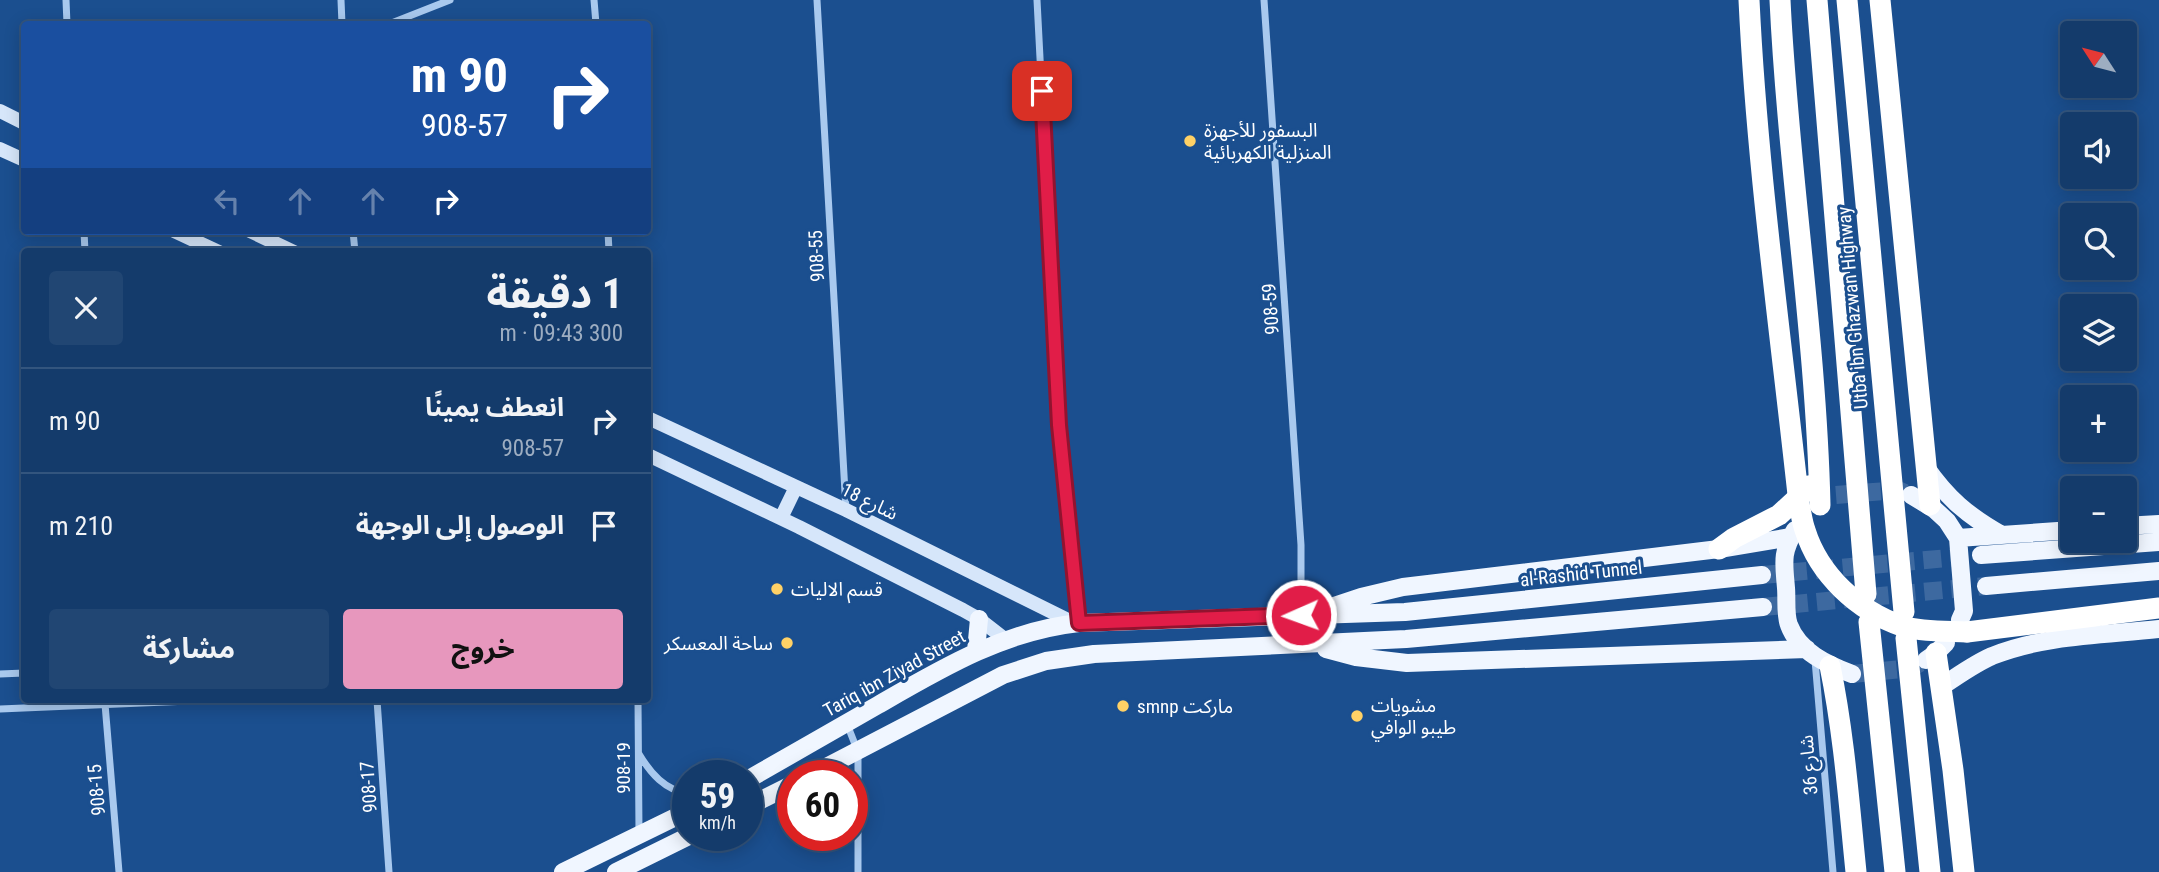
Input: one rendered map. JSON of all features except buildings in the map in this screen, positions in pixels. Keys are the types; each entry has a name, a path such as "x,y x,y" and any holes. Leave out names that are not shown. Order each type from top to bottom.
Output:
{"highway":[{"path":"1749,0 1753,92 1799,504 1805,531 1817,558 1838,586 1864,607 1903,626 1967,632 2159,608"},
{"path":"1780,0 1784,83 1823,503"},
{"name":"Utba ibn Ghazwan Highway","path":"1817,0 1866,594"},
{"name":"Utba ibn Ghazwan Highway","path":"1847,0 1904,612"},
{"path":"1880,0 1925,466 1921,500"},
{"path":"1719,549 1734,538 1779,515 1805,491 1819,462"},
{"path":"1869,622 1895,872"},
{"path":"1906,638 1930,872"},
{"path":"1936,652 1964,872"},
{"path":"1817,657 1839,710 1856,872"}],"main road":[{"path":"1925,466 1940,488 1958,507 2002,535"},
{"path":"1921,500 1947,521 1958,538 1964,611 1960,620"},
{"path":"2137,525 2159,524"},
{"path":"1958,538 2060,531"},
{"path":"1303,615 1403,587 1719,549 1793,533 1783,553 1789,625 1817,657 1852,674"},
{"path":"1982,555 2159,542"},
{"path":"1986,586 2159,571"},
{"name":"al-Rashid Tunnel","path":"1405,612 1762,575"},
{"path":"842,760 983,684 1046,661 1094,654 1406,639 1763,607"},
{"name":"Tariq ibn Ziyad Street","path":"763,771 951,663 1006,639 1040,630 1077,623 1405,612"},
{"path":"976,651 979,619"},
{"path":"1942,697 1966,670 1992,656 2020,647 2050,640 2159,629"},
{"path":"1306,644 1356,657 1407,663 1817,657"},
{"path":"563,872 672,819"},
{"path":"618,872 672,845"}],"street":[{"path":"66,0 67,21"},
{"path":"341,0 342,21"},
{"path":"397,21 450,0"},
{"path":"594,0 596,21"},
{"name":"908-55","path":"817,0 846,510"},
{"path":"1037,0 1059,425 1077,623"},
{"name":"908-59","path":"1264,0 1301,545 1303,615"},
{"path":"0,111 21,122"},
{"path":"0,149 21,159"},
{"path":"183,235 210,248"},
{"path":"258,235 286,248"},
{"name":"شارع 18","path":"651,419 846,510 1077,623"},
{"path":"651,456 781,518 979,619 1006,639"},
{"path":"781,518 796,487"},
{"name":"شارع 36","path":"1817,657 1833,872"},
{"path":"0,674 21,673"},
{"path":"0,709 132,703"},
{"name":"908-17","path":"377,703 390,872"},
{"name":"908-19","path":"638,703 639,836"},
{"name":"908-15","path":"105,704 119,872"},
{"path":"846,723 859,752 858,872"},
{"path":"639,753 651,772 672,788"}],"tunnel":[{"path":"1836,495 1898,490 1905,493"},
{"path":"1762,575 1981,555"},
{"path":"1763,607 1986,586"},
{"path":"1852,674 1911,668 1920,663"}],"place":[{"name":"البسفور للأجهزة المنزلية الكهربائية","path":"1190,141"},
{"name":"قسم الاليات","path":"777,589"},
{"name":"ساحة المعسكر","path":"787,643"},
{"name":"smnp ماركت","path":"1123,706"},
{"name":"مشويات طيبو الوافي","path":"1357,716"}],"route":[{"path":"1042,91 1059,425 1079,623 1301,615"}]}
